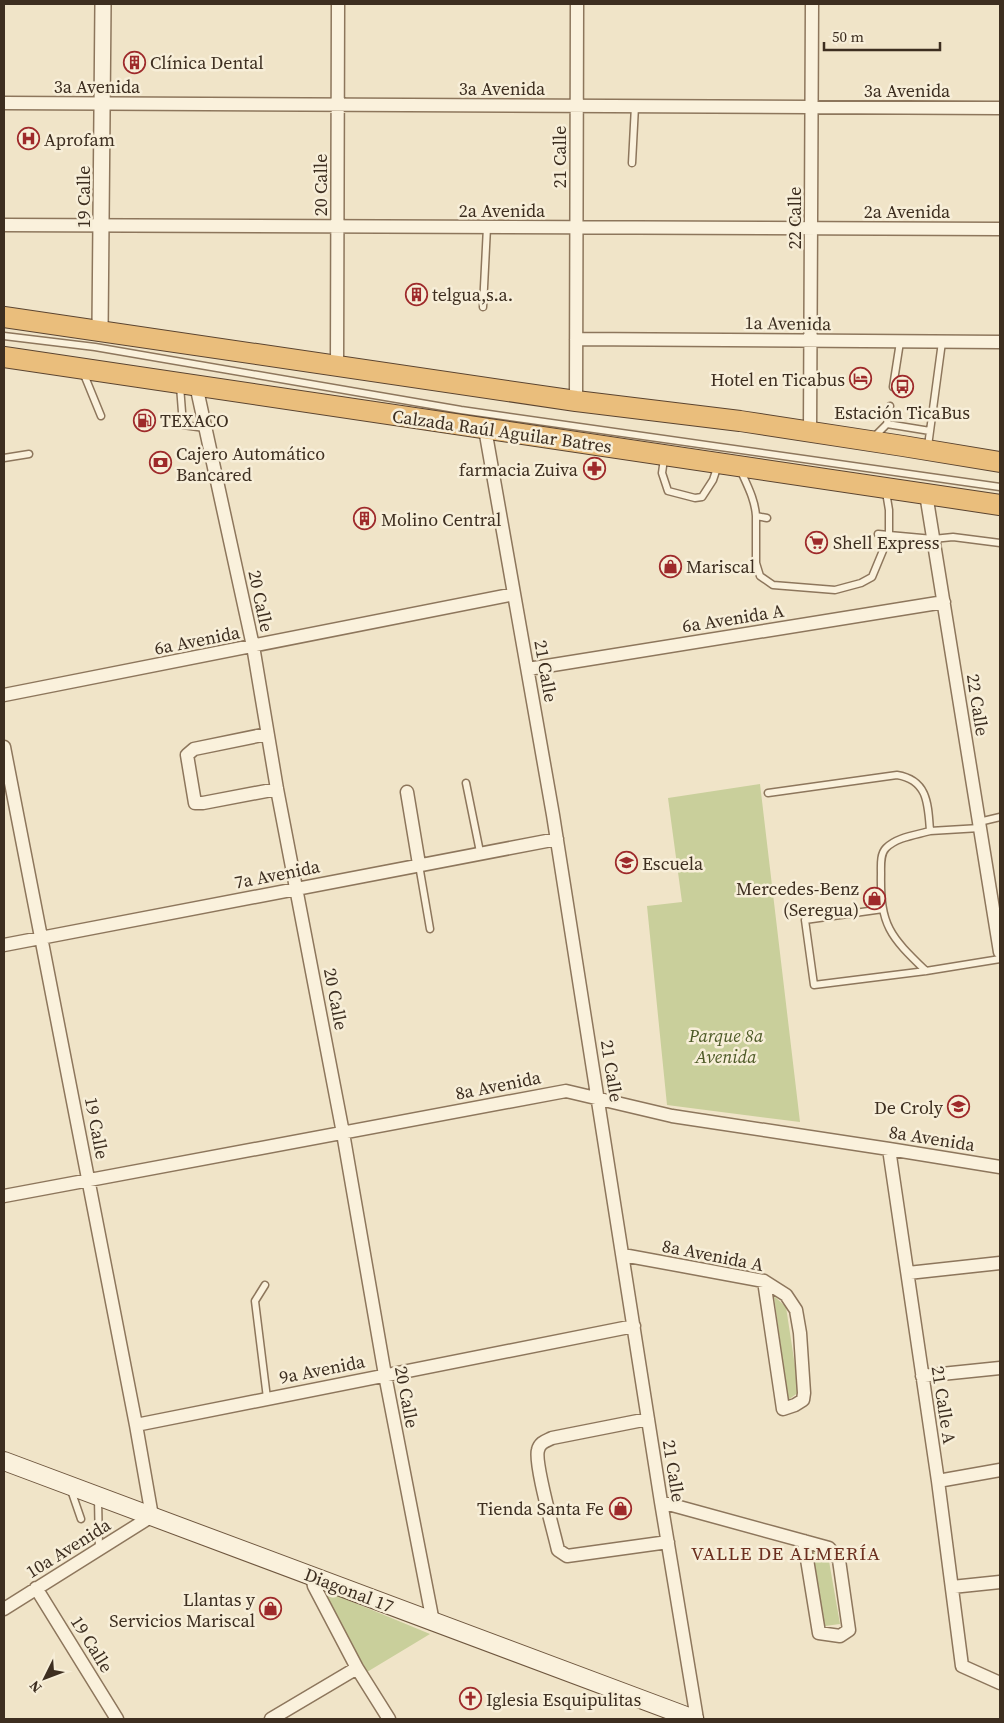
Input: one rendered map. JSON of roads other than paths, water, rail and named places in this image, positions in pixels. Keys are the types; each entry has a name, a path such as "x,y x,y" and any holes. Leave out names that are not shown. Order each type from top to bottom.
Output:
{"highway":[{"path":"4,317 576,401 740,421 869,441 929,440 1000,462"},
{"name":"Calzada Raúl Aguilar Batres","path":"4,357 1000,505"}],"main road":[{"name":"Diagonal 17","path":"4,1461 696,1719"}],"street":[{"name":"19 Calle","path":"100,330 103,4"},
{"name":"20 Calle","path":"337,366 338,4"},
{"name":"21 Calle","path":"576,4 576,401"},
{"name":"22 Calle","path":"810,433 812,4"},
{"name":"3a Avenida","path":"4,103 1000,108"},
{"name":"2a Avenida","path":"4,225 1000,229"},
{"name":"1a Avenida","path":"576,339 1000,342"},
{"name":"20 Calle","path":"188,383 205,428 253,646 277,789 343,1132 385,1375 433,1622"},
{"name":"21 Calle","path":"484,429 557,839 696,1719"},
{"name":"22 Calle","path":"926,494 1000,952"},
{"name":"6a Avenida","path":"4,695 514,594"},
{"name":"6a Avenida A","path":"528,669 944,602"},
{"path":"267,734 194,749 187,755 195,803 277,789"},
{"name":"19 Calle","path":"4,747 136,1424 152,1516"},
{"path":"407,792 419,864"},
{"name":"7a Avenida","path":"4,945 480,852 557,839"},
{"name":"8a Avenida","path":"4,1196 566,1090 672,1116 889,1148 1000,1167"},
{"name":"21 Calle A","path":"889,1148 938,1481 962,1666 1000,1683"},
{"name":"8a Avenida A","path":"623,1254 764,1281 786,1295 796,1310 800,1333 804,1393 803,1400 783,1409 764,1281"},
{"path":"908,1273 1000,1263"},
{"name":"9a Avenida","path":"136,1424 634,1326"},
{"path":"922,1376 1000,1368"},
{"path":"648,1419 552,1438 542,1443 537,1451 540,1476 558,1550 567,1556 668,1542"},
{"path":"938,1481 1000,1470"},
{"path":"661,1502 804,1541 829,1548 839,1560 849,1630 840,1636 819,1633 804,1541"},
{"name":"10a Avenida","path":"4,1609 152,1516"},
{"path":"312,1576 314,1586 357,1668 389,1719"},
{"path":"952,1587 1000,1582"},
{"name":"19 Calle","path":"36,1588 117,1719"},
{"path":"271,1719 357,1668"}],"lane":[{"path":"632,163 634,106"},
{"path":"483,307 487,227"},
{"path":"4,336 95,347 461,410 1000,487"},
{"path":"893,387 900,342"},
{"path":"887,424 929,440 942,342"},
{"path":"82,369 101,416"},
{"path":"188,383 183,425 205,428"},
{"path":"869,441 887,424 890,406"},
{"path":"4,458 29,454"},
{"path":"664,455 662,473 668,491 695,498 702,497 713,480 718,464"},
{"path":"738,466 755,504 756,563 760,576 773,586 835,590 861,583 872,577 888,536 889,510 886,488"},
{"path":"756,516 767,518"},
{"path":"878,534 933,539 953,537 1000,543"},
{"path":"768,792 896,775 908,777 919,785 925,793 930,831"},
{"path":"466,783 480,852"},
{"path":"926,971 893,936 886,923 880,897 881,859 885,848 898,840 930,831 980,825 1000,817"},
{"path":"419,864 430,929"},
{"path":"883,909 805,920 814,985 926,971 1000,959"},
{"path":"265,1285 256,1301 267,1398"},
{"path":"70,1486 81,1519"},
{"path":"98,1496 99,1549"}],"place":[{"name":"Clínica Dental","path":"134,62"},
{"name":"Aprofam","path":"28,139"},
{"name":"telgua,s.a.","path":"416,294"},
{"name":"Hotel en Ticabus","path":"861,379"},
{"name":"Estación TicaBus","path":"902,387"},
{"name":"TEXACO","path":"144,420"},
{"name":"Cajero Automático Bancared","path":"160,463"},
{"name":"farmacia Zuiva","path":"594,469"},
{"name":"Molino Central","path":"365,519"},
{"name":"Shell Express","path":"817,542"},
{"name":"Mariscal","path":"670,566"},
{"name":"Escuela","path":"626,863"},
{"name":"Mercedes-Benz (Seregua)","path":"875,898"},
{"name":"De Croly","path":"959,1107"},
{"name":"Tienda Santa Fe","path":"620,1508"},
{"name":"Llantas y Servicios Mariscal","path":"271,1609"},
{"name":"Iglesia Esquipulitas","path":"470,1699"}],"district":[{"name":"VALLE DE ALMERÍA","path":"786,1553"}],"park label":[{"name":"Parque 8a Avenida","path":"726,1045"}]}
